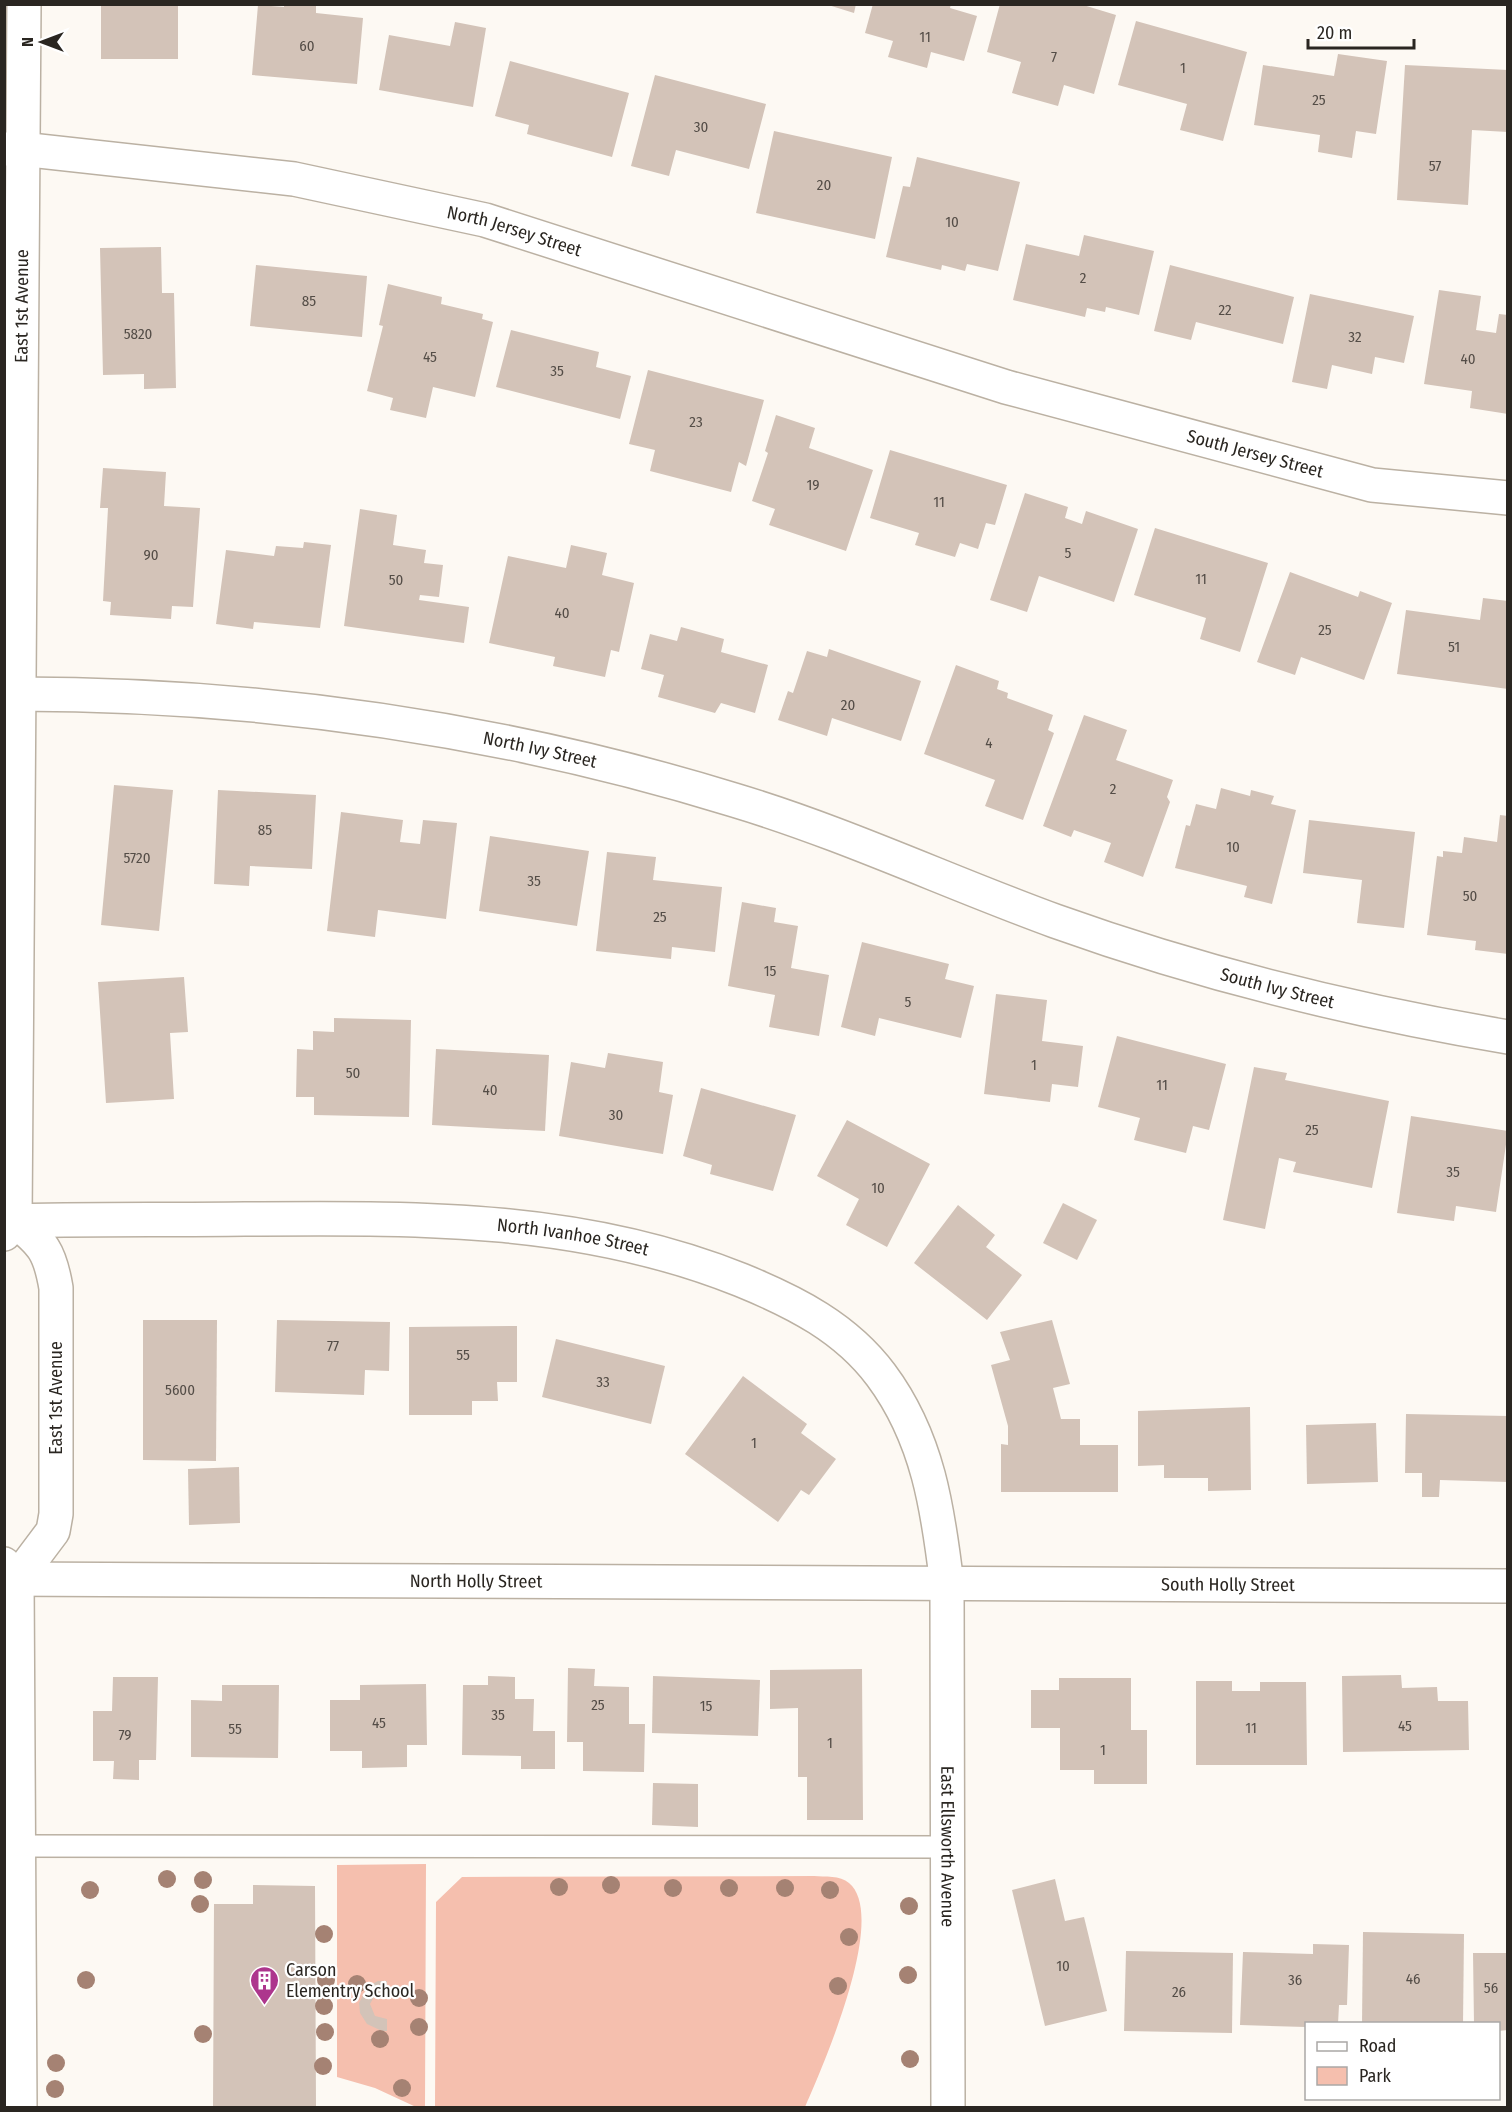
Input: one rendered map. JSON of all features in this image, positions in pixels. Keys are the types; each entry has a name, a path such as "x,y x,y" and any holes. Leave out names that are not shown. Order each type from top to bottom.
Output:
{"street":[{"name":"East 1st Avenue","path":"9,1574 52,1531 56,1514 56,1288 50,1256 43,1245 8,1225 13,149 24,4"},
{"name":"North Jersey Street","path":"13,149 294,179 484,220 1006,387"},
{"name":"South Jersey Street","path":"1006,387 1372,485 1508,498"},
{"name":"North Ivy Street","path":"11,694 173,697 276,705 432,727 541,749 667,780 794,819 1050,919"},
{"name":"South Ivy Street","path":"1050,919 1180,962 1304,997 1508,1037"},
{"name":"North Ivanhoe Street","path":"8,1225 410,1218 466,1220 535,1227 611,1240 665,1253 725,1274 791,1302 828,1324 880,1374 902,1406 924,1455 938,1509 947,1585"},
{"name":"North Holly Street","path":"9,1574 947,1585"},
{"path":"9,1574 12,1846 20,2108"},
{"name":"South Holly Street","path":"947,1585 1508,1586"},
{"name":"East Ellsworth Avenue","path":"947,1585 948,2108"}],"lane":[{"path":"12,1846 948,1847"}],"green space":[{"path":"426,1864 425,2107 416,2107 375,2088 337,2077 337,1865"},
{"path":"814,1876 837,1878 849,1883 859,1900 861,1926 857,1958 848,1993 825,2060 805,2107 435,2107 436,1902 462,1877"}],"building":[{"path":"101,4 178,4 178,59 101,59"},
{"path":"284,4 316,4 316,13 363,18 357,84 252,75 258,5 284,7"},
{"path":"825,4 856,4 854,13"},
{"path":"873,4 951,4 950,8 977,16 964,61 931,52 927,68 888,57 893,41 865,33"},
{"path":"1000,4 1080,4 1116,15 1094,94 1064,85 1058,106 1012,93 1021,62 987,52"},
{"path":"1136,21 1247,52 1223,141 1180,130 1187,104 1118,85"},
{"path":"455,22 486,28 473,107 379,90 389,35 450,46"},
{"path":"1338,54 1387,61 1376,134 1356,131 1352,158 1318,152 1320,135 1254,125 1263,65 1334,76"},
{"path":"510,61 629,93 612,157 527,134 529,125 495,116"},
{"path":"1405,65 1508,70 1508,132 1472,130 1468,205 1397,200"},
{"path":"655,75 766,104 749,169 676,150 669,176 631,166"},
{"path":"774,131 892,157 875,239 756,213"},
{"path":"917,157 1020,182 998,271 967,264 965,271 942,265 941,270 886,257 903,186 910,187"},
{"path":"1084,235 1154,251 1139,315 1106,307 1105,312 1087,308 1085,317 1013,300 1026,244 1079,256"},
{"path":"161,247 162,293 174,293 176,388 144,389 144,374 103,375 100,248"},
{"path":"256,265 367,276 362,337 250,326"},
{"path":"1170,265 1294,297 1283,344 1196,322 1191,340 1154,331"},
{"path":"388,284 442,297 441,304 483,314 482,319 493,322 475,397 433,387 426,418 390,410 393,398 367,391 383,326 379,325"},
{"path":"1439,290 1481,296 1476,330 1496,333 1499,314 1508,315 1508,414 1470,408 1472,391 1424,384"},
{"path":"1310,294 1414,316 1404,363 1375,357 1372,374 1332,365 1327,389 1292,382"},
{"path":"511,330 599,352 596,367 631,376 620,419 496,387"},
{"path":"648,370 764,400 746,466 739,462 731,492 650,471 655,450 629,444"},
{"path":"776,415 815,428 809,448 873,470 846,551 769,525 775,509 752,501 768,453 765,451"},
{"path":"890,450 1007,485 995,525 986,523 978,549 960,543 955,557 915,545 919,533 870,518"},
{"path":"103,468 166,472 164,506 200,508 193,607 172,606 171,619 110,615 111,602 103,601 108,508 100,508"},
{"path":"1025,493 1068,507 1065,518 1082,524 1086,511 1138,529 1114,602 1039,576 1027,612 990,600"},
{"path":"360,509 397,515 393,545 426,550 424,563 443,565 439,597 420,595 419,600 469,607 464,643 344,626"},
{"path":"1155,528 1268,563 1240,652 1200,639 1206,618 1134,595"},
{"path":"304,542 331,545 320,628 254,622 253,629 216,624 226,550 274,556 276,546 303,548"},
{"path":"571,545 607,553 602,575 634,583 619,652 611,650 605,677 553,666 555,657 489,643 508,556 566,568"},
{"path":"1290,572 1358,597 1360,591 1392,603 1364,680 1301,657 1295,675 1257,662"},
{"path":"1483,598 1508,601 1508,689 1397,674 1406,610 1480,620"},
{"path":"681,627 724,639 721,652 768,665 755,713 721,703 715,713 658,697 664,675 641,669 650,634 677,641"},
{"path":"829,649 921,681 901,741 832,718 827,736 778,720 788,691 793,693 807,651 827,657"},
{"path":"956,665 999,681 997,689 1008,693 1007,698 1053,715 1048,730 1054,733 1023,820 985,806 995,780 924,754"},
{"path":"1084,715 1127,730 1116,760 1173,780 1167,797 1170,802 1143,877 1104,862 1111,843 1074,830 1071,837 1043,826"},
{"path":"114,785 173,790 159,931 101,925"},
{"path":"1221,788 1250,796 1251,790 1274,796 1271,804 1296,810 1272,904 1244,897 1247,886 1175,868 1186,825 1190,826 1196,804 1216,809"},
{"path":"218,790 316,795 312,869 250,866 249,886 214,884"},
{"path":"341,812 403,820 400,842 420,844 423,820 457,823 446,919 378,910 375,937 327,931"},
{"path":"1500,815 1508,816 1508,954 1475,950 1476,941 1427,935 1437,856 1443,857 1443,851 1462,853 1464,837 1497,842"},
{"path":"1309,820 1415,832 1404,928 1357,923 1362,880 1303,873"},
{"path":"490,836 589,851 577,926 479,911"},
{"path":"607,852 656,857 653,880 722,887 715,952 672,947 671,959 596,951"},
{"path":"742,902 776,908 774,922 798,926 791,968 829,975 819,1036 769,1027 775,995 728,986"},
{"path":"862,942 949,964 945,979 974,986 961,1038 879,1018 875,1036 841,1027"},
{"path":"184,977 188,1032 170,1033 174,1099 106,1103 98,982"},
{"path":"996,994 1047,1000 1042,1041 1083,1046 1078,1087 1052,1084 1050,1102 984,1094"},
{"path":"334,1018 411,1020 409,1117 314,1115 314,1097 296,1097 297,1049 313,1050 313,1031 334,1032"},
{"path":"1117,1036 1226,1064 1209,1130 1193,1126 1186,1153 1134,1140 1140,1118 1098,1107"},
{"path":"436,1049 549,1055 545,1131 432,1125"},
{"path":"608,1053 663,1062 659,1092 673,1095 663,1154 559,1136 571,1062 605,1068"},
{"path":"1254,1067 1287,1073 1285,1080 1389,1101 1372,1188 1293,1172 1296,1162 1279,1158 1265,1229 1223,1220"},
{"path":"701,1088 796,1115 773,1191 710,1174 712,1165 683,1156"},
{"path":"1411,1116 1508,1131 1496,1212 1456,1206 1454,1221 1397,1213"},
{"path":"847,1120 930,1164 887,1247 846,1225 859,1199 817,1176"},
{"path":"1063,1203 1097,1220 1077,1260 1043,1243"},
{"path":"958,1205 995,1235 986,1247 1022,1275 987,1320 914,1263"},
{"path":"143,1320 217,1320 216,1461 143,1460"},
{"path":"277,1320 390,1322 389,1371 365,1370 364,1395 275,1392"},
{"path":"1052,1320 1070,1384 1053,1388 1061,1419 1080,1419 1080,1445 1118,1445 1118,1492 1001,1492 1001,1444 1008,1445 1008,1426 991,1365 1010,1360 1000,1332"},
{"path":"517,1326 517,1382 497,1382 498,1401 472,1401 472,1415 409,1415 409,1327"},
{"path":"556,1339 665,1366 651,1424 542,1397"},
{"path":"743,1376 807,1424 801,1433 836,1459 809,1495 801,1490 778,1522 685,1454"},
{"path":"1250,1407 1251,1490 1208,1491 1208,1478 1164,1478 1164,1465 1138,1466 1138,1411"},
{"path":"1406,1414 1508,1416 1508,1482 1440,1480 1439,1497 1422,1497 1422,1473 1405,1473"},
{"path":"1376,1423 1378,1482 1307,1484 1306,1425"},
{"path":"239,1467 240,1523 189,1525 188,1469"},
{"path":"568,1668 595,1669 594,1686 629,1687 629,1724 645,1724 644,1772 583,1771 583,1742 567,1742"},
{"path":"862,1669 863,1820 807,1820 807,1777 798,1777 798,1708 770,1709 770,1670"},
{"path":"1401,1675 1402,1688 1437,1687 1438,1701 1468,1701 1469,1750 1343,1752 1342,1676"},
{"path":"488,1676 515,1677 515,1699 534,1699 533,1731 555,1731 555,1769 521,1769 521,1756 462,1755 463,1685 488,1685"},
{"path":"653,1676 760,1680 758,1736 652,1733"},
{"path":"113,1677 158,1677 156,1760 139,1760 139,1780 113,1779 114,1761 93,1761 93,1711 112,1711"},
{"path":"1059,1678 1131,1678 1131,1730 1147,1730 1147,1784 1094,1784 1094,1770 1060,1770 1060,1728 1031,1728 1031,1690 1059,1690"},
{"path":"1196,1681 1232,1681 1232,1691 1260,1691 1260,1682 1306,1682 1307,1765 1196,1765"},
{"path":"426,1684 427,1745 407,1745 407,1767 362,1768 362,1751 330,1751 330,1700 360,1700 360,1685"},
{"path":"222,1685 279,1685 278,1758 191,1757 191,1700 222,1701"},
{"path":"653,1783 698,1784 698,1827 652,1825"},
{"path":"1055,1879 1065,1921 1084,1917 1107,2011 1045,2026 1012,1890"},
{"name":"Carson Elementry School","path":"253,1885 315,1886 316,2108 213,2108 214,1904 253,1904"},
{"path":"1363,1932 1464,1934 1463,2022 1362,2022"},
{"path":"1313,1944 1349,1945 1347,2005 1339,2005 1338,2022 1305,2022 1305,2027 1240,2025 1243,1952 1313,1954"},
{"path":"1126,1951 1233,1953 1232,2033 1124,2031"},
{"path":"1473,1953 1508,1953 1508,2030 1500,2031 1500,2022 1474,2022"},
{"path":"378,1981 387,1981 387,1992 375,1995 370,2004 375,2016 387,2019 387,2031 382,2031 367,2024 360,2013 359,2003 368,1986"}],"place":[{"name":"Carson Elementry School","path":"265,2006"}]}
